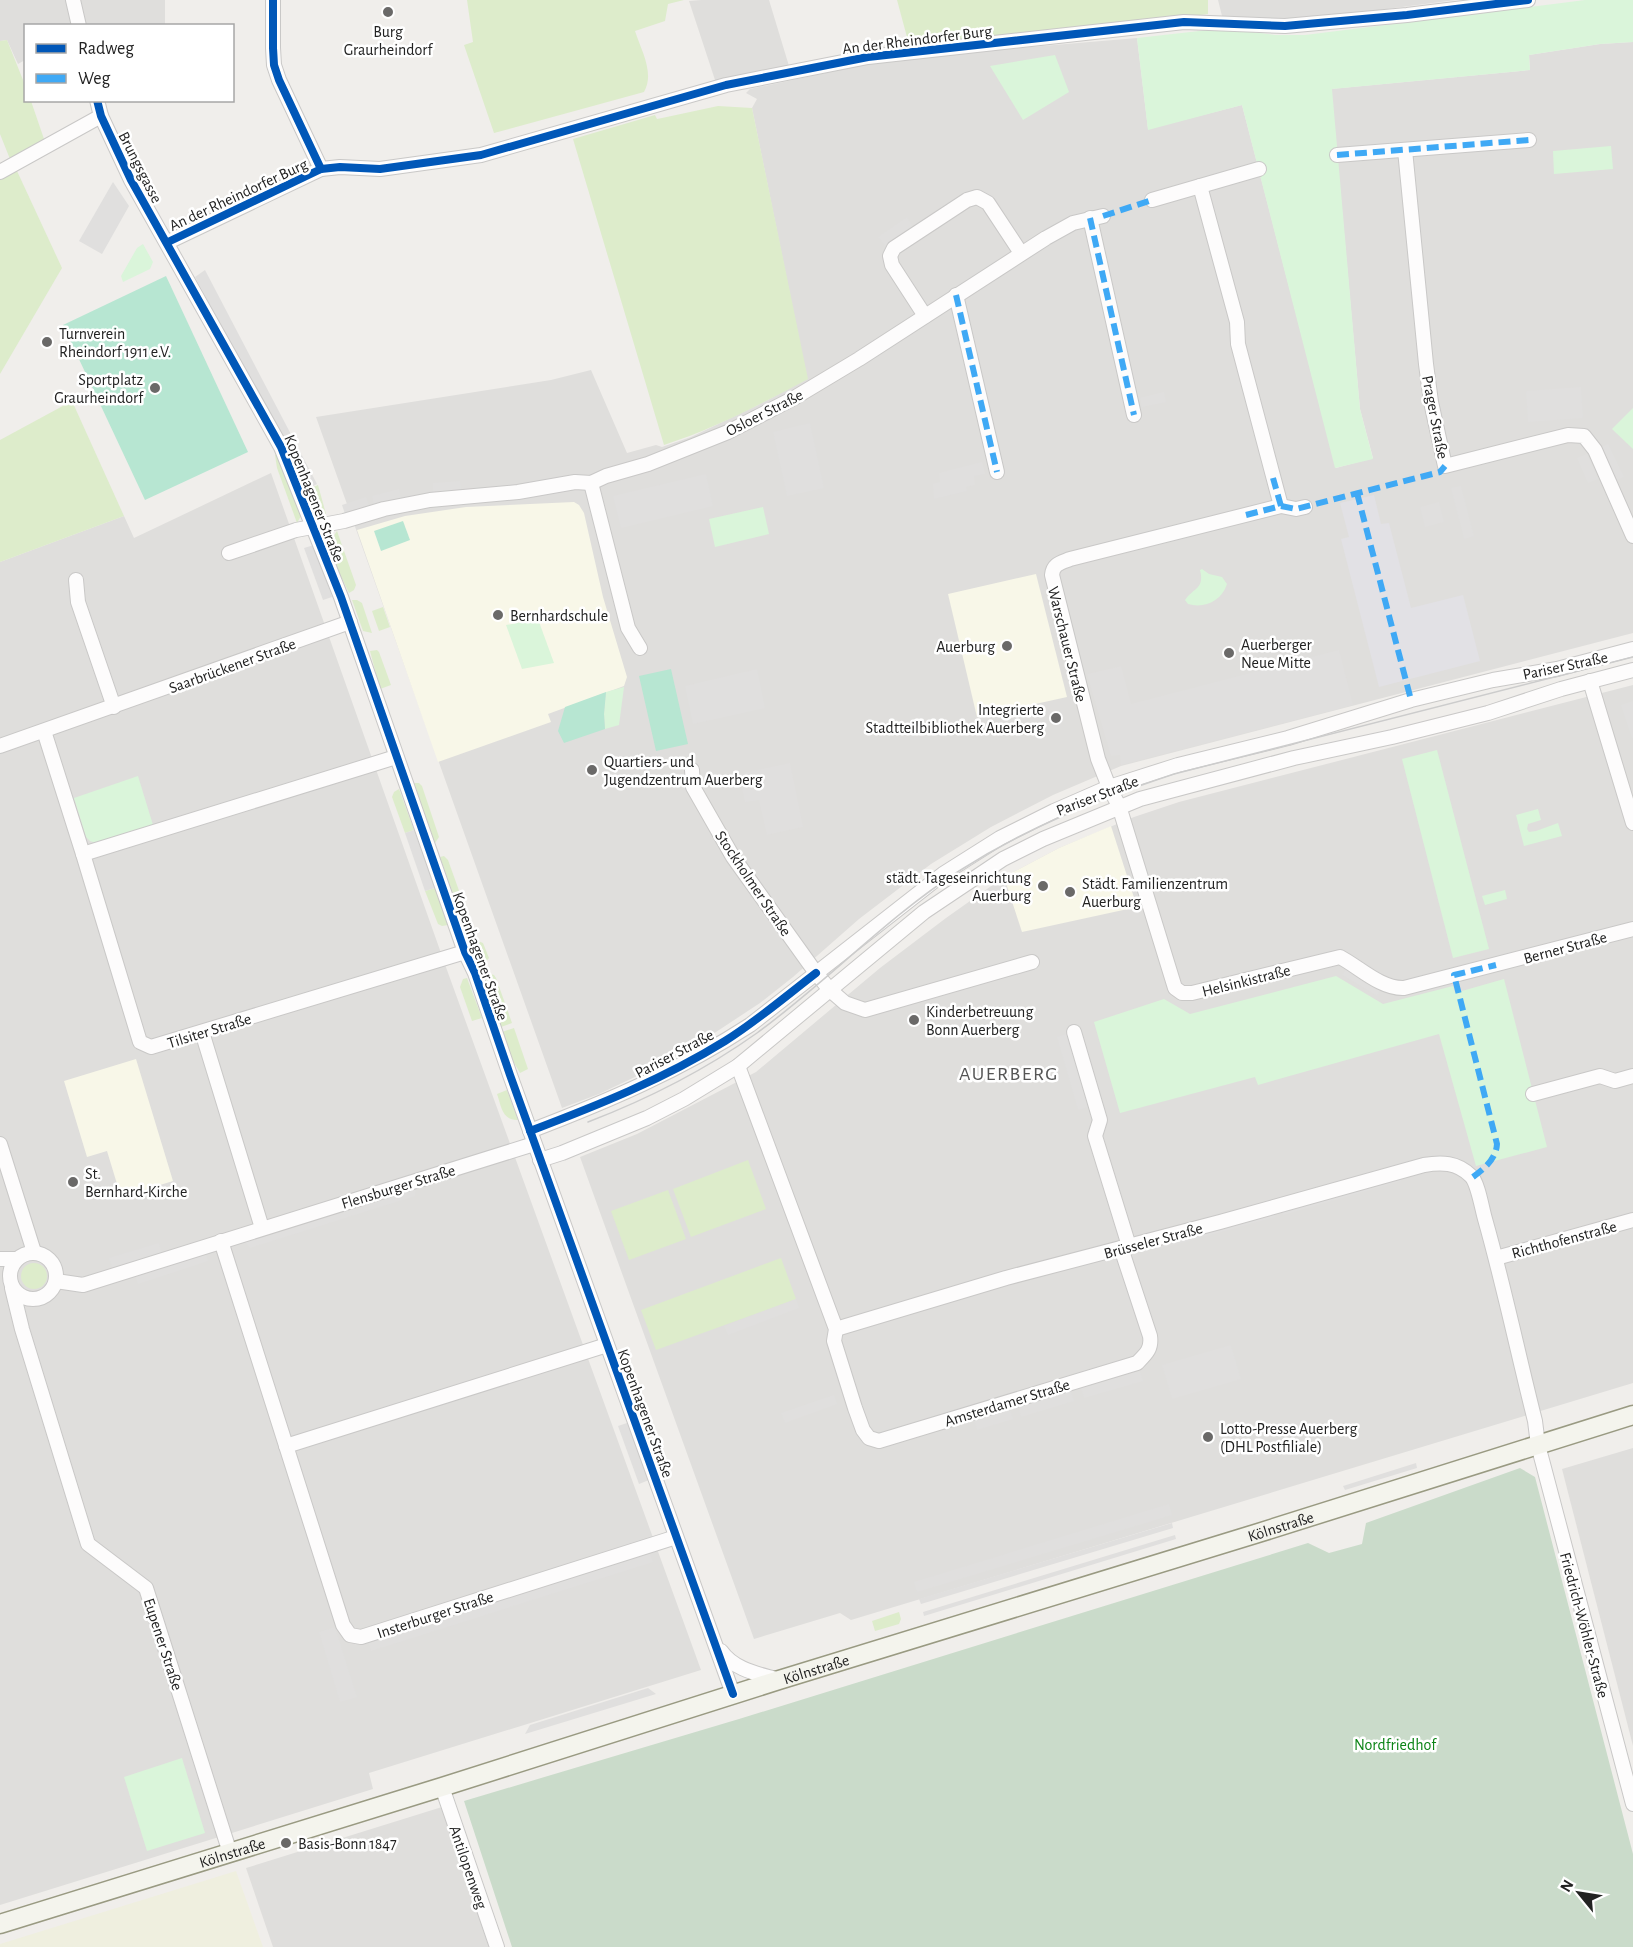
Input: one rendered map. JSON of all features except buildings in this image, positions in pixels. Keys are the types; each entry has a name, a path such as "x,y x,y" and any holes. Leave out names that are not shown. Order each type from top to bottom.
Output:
{"main road":[{"name":"Kölnstraße","path":"0,1924 1633,1415"}],"street":[{"path":"73,0 79,24"},
{"name":"An der Rheindorfer Burg","path":"273,0 274,65 321,170"},
{"name":"An der Rheindorfer Burg","path":"168,242 321,170 340,167 380,170 481,155 726,85 868,57 1184,22 1285,26 1528,0"},
{"name":"Brungsgasse","path":"98,102 101,116 131,180 168,242"},
{"path":"0,171 101,116"},
{"path":"1337,155 1529,140"},
{"name":"Prager Straße","path":"1405,150 1426,364 1431,402 1446,466 1568,435 1584,436 1595,450 1633,536"},
{"path":"1152,200 1259,169"},
{"path":"1200,186 1237,322 1238,344 1281,506"},
{"path":"925,316 892,265 890,256 894,248 967,200 977,198 988,202 1022,253"},
{"name":"Osloer Straße","path":"313,526 430,501 518,492 575,482 591,483 606,476 648,464 728,432 806,391 1022,253 1064,228 1096,217 1134,415"},
{"name":"Kopenhagener Straße","path":"168,242 281,447 313,526 350,622 465,952 475,972 540,1160 733,1695"},
{"path":"956,295 997,472"},
{"path":"591,483 628,628 640,648"},
{"name":"Warschauer Straße","path":"1119,806 1098,759 1054,590 1052,570 1056,565 1070,559 1281,506 1296,509 1305,507"},
{"name":"Kopenhagener Straße","path":"229,553 313,526"},
{"path":"76,580 78,602 114,707"},
{"name":"Saarbrückener Straße","path":"0,747 350,622"},
{"name":"Pariser Straße","path":"532,1137 657,1078 723,1042 750,1025 909,899 962,862 1000,838 1054,811 1109,788 1178,765 1288,738 1411,700 1493,680 1557,669 1633,649"},
{"name":"Pariser Straße","path":"540,1160 646,1118 684,1099 738,1066 924,912 983,871 1043,840 1140,799 1230,774 1488,713 1633,670"},
{"path":"1590,681 1633,823"},
{"name":"Tilsiter Straße","path":"44,731 140,1042 151,1047 465,952"},
{"path":"83,855 396,757"},
{"name":"Stockholmer Straße","path":"692,770 693,787 733,857 830,990"},
{"name":"Helsinkistraße","path":"1119,806 1175,988 1182,993 1192,993 1340,957 1385,984 1397,988 1496,964"},
{"name":"Berner Straße","path":"1496,964 1633,929"},
{"path":"830,990 845,1003 865,1010 1032,962"},
{"path":"202,1032 262,1228"},
{"name":"Amsterdamer Straße","path":"836,1329 834,1341 859,1419 869,1438 879,1441 1137,1364 1148,1352 1151,1344 1150,1336 1095,1136 1100,1120 1074,1032"},
{"path":"738,1066 836,1329"},
{"path":"1533,1094 1600,1076 1615,1081 1633,1076"},
{"name":"Flensburger Straße","path":"56,1281 83,1285 262,1228 532,1137"},
{"path":"0,1144 34,1252"},
{"name":"Brüsseler Straße","path":"836,1329 1006,1278 1439,1162 1456,1165 1473,1177 1496,1258 1535,1421 1538,1445"},
{"name":"Richthofenstraße","path":"1496,1258 1633,1220"},
{"name":"Insterburger Straße","path":"221,1241 343,1625 346,1631 354,1637 361,1637 676,1537"},
{"path":"34,1252 49,1258 56,1268 56,1281 51,1291 42,1298 31,1300 20,1296 12,1288 9,1278 11,1268 17,1259 34,1252"},
{"path":"0,1259 17,1259"},
{"name":"Eupener Straße","path":"12,1288 22,1329 88,1544 146,1588 230,1853"},
{"path":"286,1446 607,1345"},
{"name":"Friedrich-Wöhler-Straße","path":"1538,1445 1633,1804"},
{"name":"Kopenhagener Straße","path":"714,1641 732,1663 756,1674 779,1680"},
{"name":"Antilopenweg","path":"442,1787 497,1947"}],"shaded area":[{"path":"0,0 165,0 165,24 24,24 24,61 18,64 7,40 0,41"},
{"path":"769,0 789,66 716,83 689,1"},
{"path":"1218,0 1456,0 1286,22 1222,16"},
{"path":"1137,38 1148,129 1242,105 1336,468 1373,458 1360,409 1331,89 1530,70 1529,55 1600,44 1633,42 1633,633 1121,766 1053,795 991,827 931,864 859,919 760,1003 716,1032 637,1076 562,1108 316,417 551,380 591,370 627,453 656,445 662,447 691,437 807,379 752,108 757,99 746,93 750,89 892,59"},
{"path":"113,182 129,206 102,254 79,241"},
{"path":"907,217 913,227 885,246 878,237"},
{"path":"205,270 317,484 309,488 195,277"},
{"path":"1581,387 1583,418 1528,422 1526,391"},
{"path":"1164,392 1166,402 1142,407 1140,398"},
{"path":"810,423 824,488 787,496 773,432"},
{"path":"1608,444 1624,477 1615,481 1600,448"},
{"path":"1587,454 1598,479 1588,483 1577,458"},
{"path":"982,462 985,474 974,476 975,485 966,487 967,491 934,499 933,484 940,482 939,473"},
{"path":"271,473 447,970 701,1670 369,1773 373,1789 0,1905 0,562 124,516 134,538"},
{"path":"706,474 713,506 621,528 613,496"},
{"path":"460,481 461,490 433,492 433,483"},
{"path":"1461,486 1474,536 1464,539 1451,488"},
{"path":"399,489 401,498 374,505 372,496"},
{"path":"1374,495 1381,524 1389,523 1411,608 1463,595 1480,661 1379,687 1341,539 1349,537 1340,503"},
{"path":"366,497 369,506 345,514 342,505"},
{"name":"Bernhardschule","path":"574,502 584,513 603,597 627,677 624,686 548,714 551,722 438,762 357,530 405,516 466,507"},
{"path":"1439,502 1444,522 1425,527 1420,507"},
{"path":"314,545 332,597 323,600 304,548"},
{"name":"Auerburg","path":"1036,574 1067,697 977,717 948,594"},
{"path":"1339,650 1353,705 1121,765 1120,755 1111,756 1087,674 1121,666 1131,704"},
{"path":"757,669 765,708 693,724 685,686"},
{"path":"1633,685 1633,1383 851,1620 840,1613 754,1639 580,1157 637,1134 756,1072 880,968 946,918 1004,877 1059,848 1134,817 1179,802"},
{"path":"1633,701 1633,738 1632,738 1621,705"},
{"path":"790,763 803,827 767,835 759,800 745,802 739,774"},
{"name":"Städt. Familienzentrum Auerburg","path":"1111,826 1137,907 1022,932 1004,877 1059,848"},
{"path":"414,830 435,888 425,891 405,833"},
{"path":"1347,967 1382,988 1377,996 1342,975"},
{"path":"1067,1034 1088,1107 1078,1110 1057,1037"},
{"path":"136,1059 173,1181 121,1197 107,1151 87,1157 64,1081"},
{"path":"1400,1177 1401,1181 1283,1215 1282,1211"},
{"path":"416,1188 415,1196 250,1248 244,1240"},
{"path":"1273,1213 1275,1217 1156,1250 1155,1246"},
{"path":"159,1243 162,1253 112,1268 109,1258"},
{"path":"205,1252 208,1261 138,1284 135,1275"},
{"path":"796,1299 799,1308 728,1335 724,1326"},
{"path":"1231,1345 1241,1379 1172,1399 1162,1365"},
{"path":"1140,1371 1143,1381 1084,1398 1081,1388"},
{"path":"1071,1391 1074,1401 1021,1417 1018,1407"},
{"path":"834,1395 837,1404 785,1423 781,1413"},
{"path":"1010,1409 1013,1419 977,1430 974,1420"},
{"path":"627,1423 649,1480 639,1484 618,1426"},
{"path":"1633,1448 1633,1746 1562,1469"},
{"path":"1416,1463 1417,1468 1345,1490 1343,1486"},
{"path":"1169,1504 1172,1515 917,1592 914,1582"},
{"path":"1172,1523 1173,1528 921,1604 919,1599"},
{"path":"1175,1535 1176,1539 924,1616 923,1612"},
{"path":"649,1552 653,1562 371,1651 368,1640"},
{"path":"335,1627 357,1697 340,1702 319,1632"},
{"path":"648,1688 656,1694 525,1734 530,1725"},
{"path":"442,1807 489,1947 273,1947 246,1868"}],"green space":[{"path":"467,0 684,0 668,4 665,21 635,31 648,69 644,92 494,133 464,45 473,42"},
{"path":"897,0 1208,0 1208,14 911,52"},
{"path":"1585,0 1633,0 1633,42 1600,44 1529,55 1530,70 1332,89 1360,409 1373,459 1335,468 1242,105 1148,130 1137,38 1208,30 1305,35"},
{"path":"7,40 24,82 24,102 31,102 44,139 10,159 0,134 0,41"},
{"path":"1055,55 1069,92 1023,120 990,66"},
{"path":"718,106 752,108 808,379 719,424 664,445 573,139 655,115 657,119"},
{"path":"1611,146 1613,169 1554,174 1553,151"},
{"path":"17,171 62,268 0,374 0,180"},
{"path":"143,244 153,262 150,269 123,282 121,276 137,248"},
{"name":"Sportplatz Graurheindorf","path":"166,276 248,452 145,500 63,325"},
{"path":"72,401 124,516 0,562 0,440"},
{"path":"1633,408 1633,449 1612,429"},
{"path":"277,454 301,510 297,523 277,468 275,455"},
{"path":"318,485 326,514 317,508 309,489"},
{"path":"763,507 769,534 715,547 709,519"},
{"path":"403,521 410,540 381,551 374,531"},
{"path":"337,531 356,585 349,593 333,554 333,538"},
{"path":"1200,570 1209,574 1222,577 1227,584 1225,590 1212,602 1200,605 1188,604 1185,600 1200,585"},
{"path":"352,600 362,603 372,633 363,631"},
{"path":"383,607 390,627 379,631 372,611"},
{"path":"538,619 554,663 522,669 506,625"},
{"path":"377,650 391,685 380,689 370,651"},
{"path":"671,669 688,744 656,751 639,676"},
{"path":"624,687 619,725 605,729 606,692"},
{"path":"606,692 605,729 564,743 558,731 565,707"},
{"path":"1437,750 1489,949 1453,958 1402,759"},
{"path":"138,776 153,825 96,843 90,841 86,837 74,798"},
{"path":"414,783 422,786 439,837 435,843"},
{"path":"399,789 414,830 405,833 392,797"},
{"path":"1538,809 1541,820 1528,824 1529,832 1558,823 1562,836 1524,846 1516,815"},
{"path":"444,856 448,860 471,924 467,933 440,857"},
{"path":"435,888 448,925 438,924 425,891"},
{"path":"1505,890 1507,899 1485,905 1482,896"},
{"path":"470,942 483,943 489,958 482,966"},
{"path":"484,972 496,978 512,1023 501,1027"},
{"path":"1336,976 1383,1004 1453,986 1455,993 1504,979 1547,1147 1476,1166 1439,1034 1258,1085 1255,1077 1120,1113 1094,1022 1164,999 1190,1014"},
{"path":"467,978 482,1018 472,1021 460,987 463,979"},
{"path":"514,1028 528,1069 520,1073 502,1032"},
{"path":"507,1090 518,1120 505,1115 501,1107 497,1094"},
{"path":"748,1160 766,1209 691,1237 673,1189"},
{"path":"668,1190 686,1239 629,1260 611,1211"},
{"path":"781,1258 796,1299 656,1350 641,1310"},
{"path":"34,1263 43,1267 47,1276 43,1285 34,1289 25,1285 21,1276 25,1267"},
{"name":"Nordfriedhof","path":"1520,1468 1535,1477 1633,1854 1633,1947 512,1947 464,1801 739,1719 1308,1543 1329,1553 1362,1544 1366,1523"},
{"path":"899,1612 901,1619 899,1624 875,1631 872,1621"},
{"path":"182,1758 205,1833 147,1851 124,1777"},
{"path":"236,1871 263,1947 0,1947 0,1944"}],"tram line":[{"path":"588,1122 676,1083 737,1047 808,993 881,929 932,889 985,855 1063,816 1174,774 1633,657"}],"marked path":[{"path":"1337,155 1529,140"},
{"path":"1103,216 1152,200"},
{"path":"1090,218 1134,415"},
{"path":"956,295 997,472"},
{"path":"1281,506 1296,509 1440,472 1445,466"},
{"path":"1246,515 1281,506 1273,478"},
{"path":"1357,493 1411,700"},
{"path":"1473,1177 1492,1159 1497,1144 1454,975 1496,965"}],"cycle path":[{"path":"273,0 274,65 321,169"},
{"path":"168,242 321,169 340,167 380,169 481,155 726,85 868,57 1184,22 1285,26 1407,15 1528,0"},
{"path":"98,102 101,116 131,180 281,447 341,597 465,952 475,973 733,1694"},
{"path":"530,1131 629,1091 702,1055 748,1025 816,973"}],"place":[{"name":"Burg Graurheindorf","path":"388,12"},
{"name":"Turnverein Rheindorf 1911 e.V.","path":"47,342"},
{"name":"Sportplatz Graurheindorf","path":"155,388"},
{"name":"Bernhardschule","path":"498,615"},
{"name":"Auerburg","path":"1007,646"},
{"name":"Auerberger Neue Mitte","path":"1229,653"},
{"name":"Integrierte Stadtteilbibliothek Auerberg","path":"1056,718"},
{"name":"Quartiers- und Jugendzentrum Auerberg","path":"592,770"},
{"name":"städt. Tageseinrichtung Auerburg","path":"1043,886"},
{"name":"Städt. Familienzentrum Auerburg","path":"1070,892"},
{"name":"Kinderbetreuung Bonn Auerberg","path":"914,1020"},
{"name":"St. Bernhard-Kirche","path":"73,1182"},
{"name":"Lotto-Presse Auerberg (DHL Postfiliale)","path":"1208,1437"},
{"name":"Basis-Bonn 1847","path":"286,1843"}],"district":[{"name":"AUERBERG","path":"1009,1073"}]}
